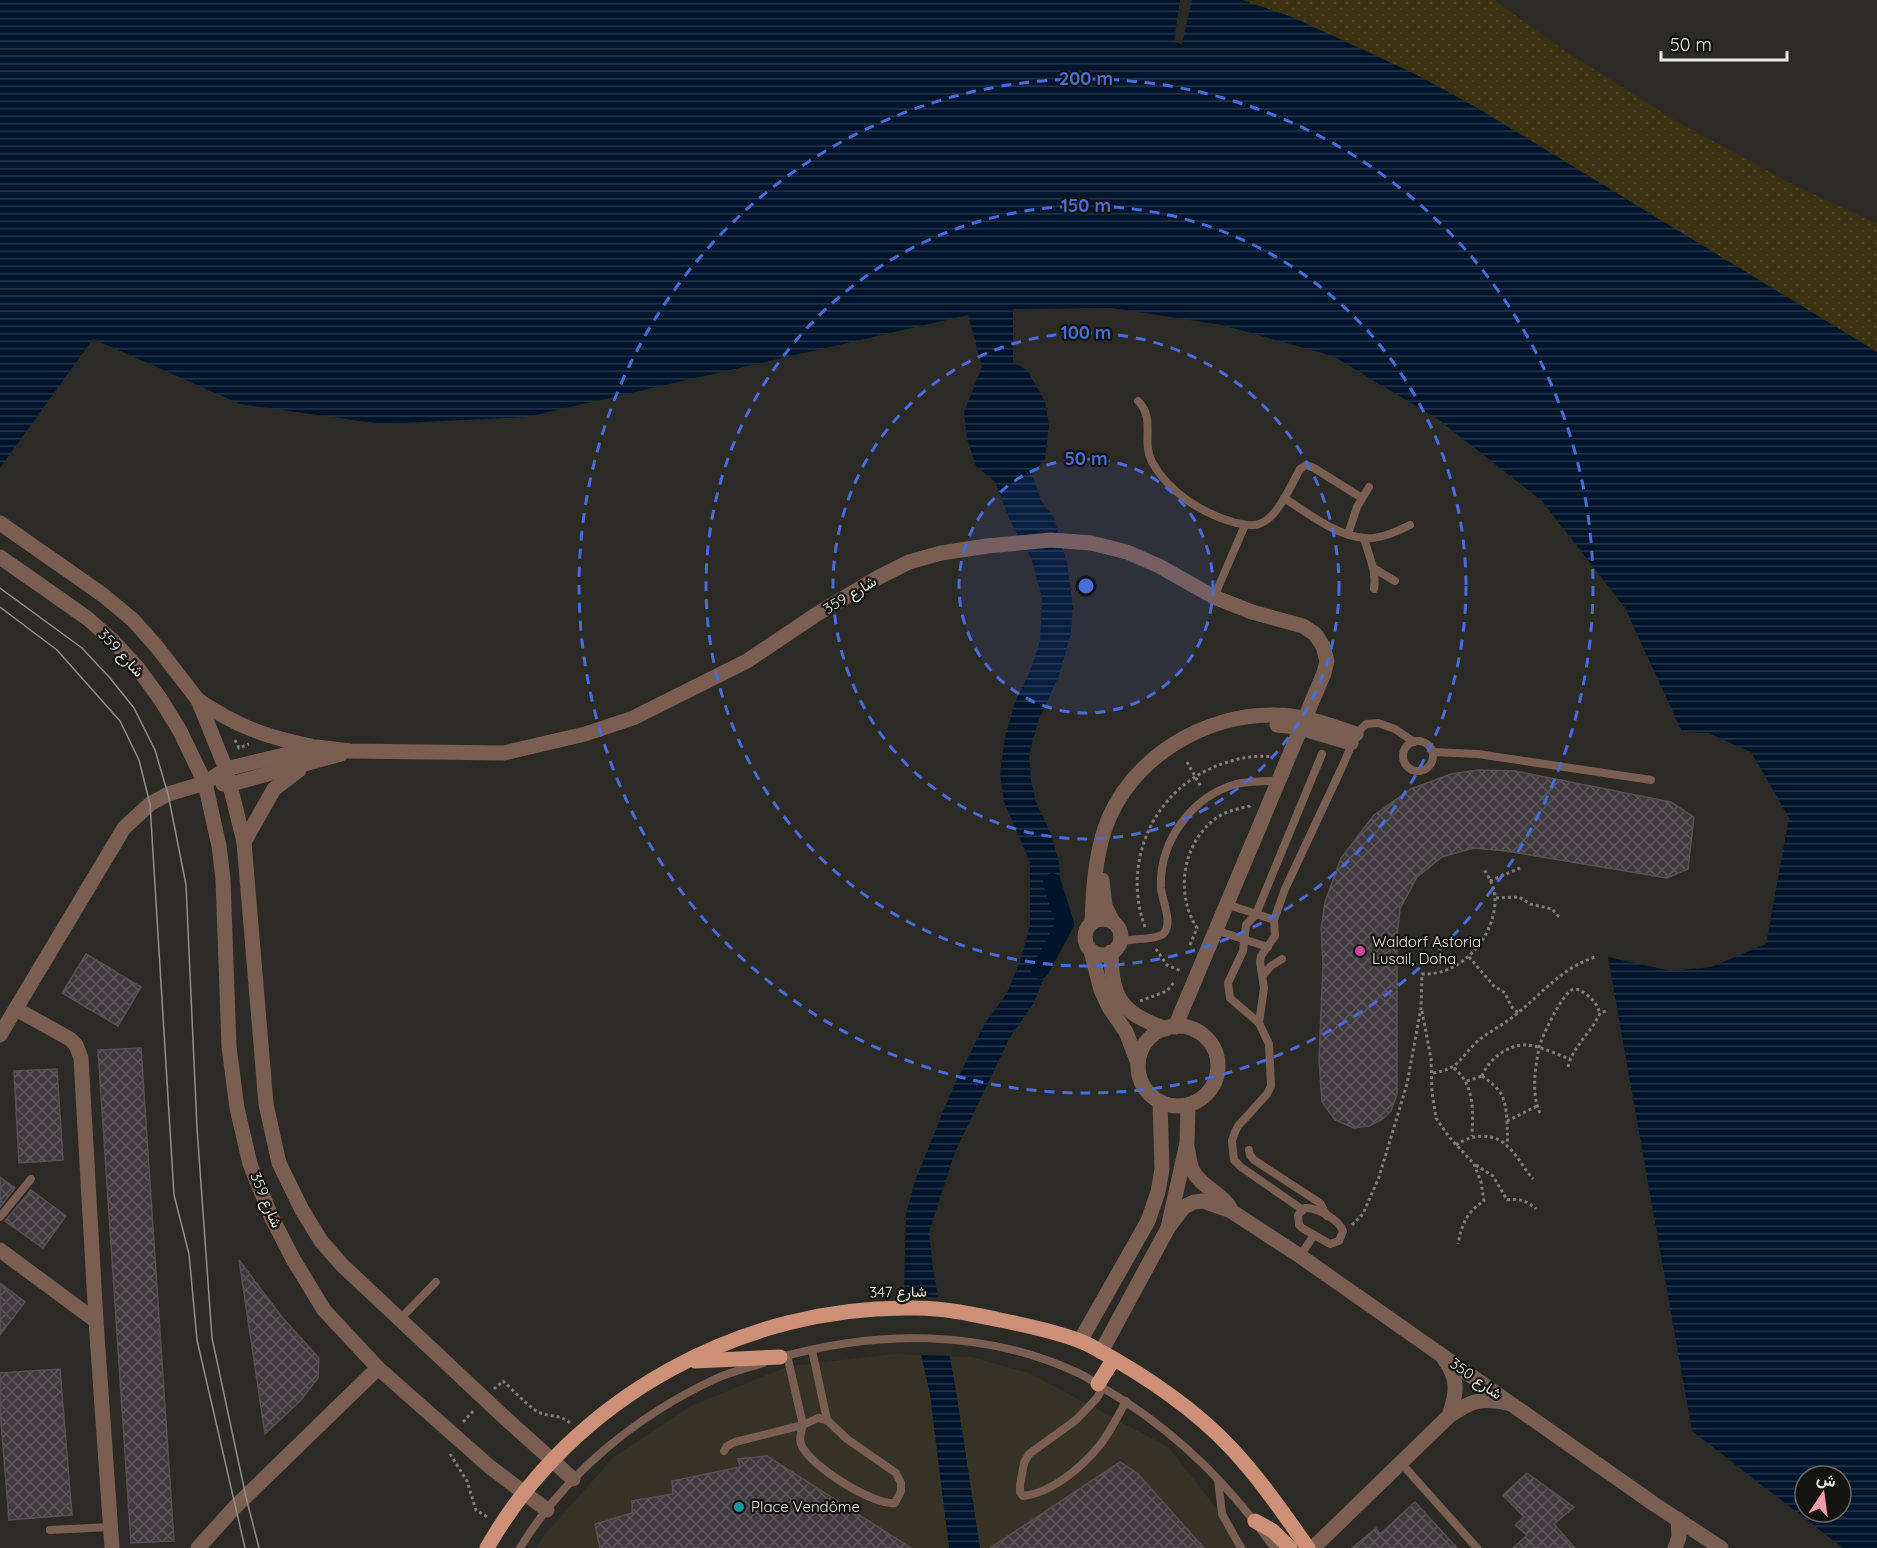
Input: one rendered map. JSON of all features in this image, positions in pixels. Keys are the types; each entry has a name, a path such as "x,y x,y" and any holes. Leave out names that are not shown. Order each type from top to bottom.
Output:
{"main road":[{"name":"شارع 347","path":"487,1548 524,1492 553,1459 625,1396 646,1382 683,1362 750,1334 811,1317 888,1308 918,1308 967,1313 1080,1341 1143,1378 1193,1414 1232,1448 1268,1492 1308,1548"},
{"path":"683,1362 784,1356"},
{"path":"1100,1386 1107,1356"},
{"path":"1255,1521 1273,1531 1290,1548"}],"street":[{"name":"شارع 359","path":"0,523 103,595 133,620 198,700 226,768 244,842 266,1104 279,1163 302,1210 321,1241 342,1265 573,1479"},
{"name":"شارع 359","path":"198,700 239,725 284,741 317,747 350,751 504,753 585,734 633,718 747,661 817,614 909,562 941,553 987,546 1051,540 1091,543 1127,552 1159,566 1214,597 1252,612 1296,623 1315,634 1323,646 1327,660 1324,673 1277,782"},
{"name":"شارع 359","path":"0,557 87,618 137,667 180,731 205,783 219,846 229,1047 237,1108 250,1164 271,1216 293,1259 324,1310 378,1368 490,1467 547,1510"},
{"path":"1245,716 1300,717 1353,739 1276,725 1246,726 1218,733 1171,756 1150,775 1130,800 1113,832 1102,881 1105,906 1118,928 1113,983 1117,997 1141,1018 1170,1028 1191,1029 1206,1038 1215,1052 1218,1068 1214,1085 1203,1097 1188,1105 1169,1105 1160,1102 1146,1089 1126,1032 1109,1007 1101,990 1085,936 1092,923 1098,855 1112,811 1142,768 1168,748 1196,731 1220,722 1245,716"},
{"name":"شارع 359","path":"205,783 226,768 317,747"},
{"name":"شارع 359","path":"205,783 231,784 310,764 350,751"},
{"name":"شارع 359","path":"244,842 274,789 288,777 310,764"},
{"path":"1138,1063 1144,1046 1158,1032 1170,1028 1215,930 1277,782"},
{"path":"0,1035 124,828 150,804 168,794 205,783"},
{"path":"1092,923 1103,919 1113,922"},
{"path":"1091,951 1104,955 1116,947"},
{"path":"16,1009 70,1039 76,1045 81,1058 112,1548"},
{"path":"1080,1341 1148,1221 1158,1192 1162,1169 1160,1102"},
{"path":"1188,1105 1187,1143 1191,1168 1203,1183 1226,1201 1232,1210"},
{"path":"1168,1228 1187,1143"},
{"path":"1107,1356 1168,1228 1184,1207 1203,1201 1232,1210"},
{"name":"شارع 350","path":"1232,1210 1721,1548"},
{"path":"0,1250 96,1321"},
{"path":"1438,1352 1451,1369 1457,1384 1456,1398 1449,1416"},
{"path":"198,1548 235,1507 378,1368"},
{"path":"1313,1548 1449,1416 1468,1403 1480,1400 1493,1400 1513,1405"},
{"path":"1675,1548 1679,1537 1678,1519"}],"lane":[{"path":"1138,401 1146,409 1148,417 1148,444 1151,461 1167,482 1191,504 1216,518 1245,525 1259,524 1272,517 1300,470 1306,465 1362,498"},
{"path":"1348,534 1352,520 1369,487"},
{"path":"1284,498 1329,526 1364,538 1380,536 1410,525"},
{"path":"1214,597 1245,525"},
{"path":"1364,538 1369,558 1375,569 1395,581"},
{"path":"1374,589 1375,569"},
{"path":"1259,1023 1264,988 1260,962 1275,936 1274,920 1285,889 1353,739 1366,724 1378,723 1395,729 1414,742 1425,743 1433,752 1428,768 1417,771 1404,760 1404,754 1409,745 1414,742"},
{"path":"1433,752 1478,754 1651,780"},
{"path":"1303,1209 1298,1215 1299,1225 1325,1242 1339,1241 1343,1231 1338,1223 1311,1208 1303,1209 1234,1160 1232,1140 1238,1126 1267,1094 1271,1086 1269,1044 1259,1023 1235,1004 1228,991 1228,983 1243,951 1246,925 1256,914 1322,753"},
{"path":"1116,947 1130,938 1159,938 1165,932 1167,925 1161,876 1167,849 1180,824 1189,813 1207,797 1236,784 1277,782"},
{"path":"1226,904 1274,920"},
{"path":"1215,930 1268,947"},
{"path":"1263,975 1282,959"},
{"path":"1249,1150 1254,1160 1320,1203 1327,1216"},
{"path":"0,1217 31,1179"},
{"path":"1300,1256 1314,1235"},
{"path":"399,1320 436,1282"},
{"path":"520,1548 531,1528 573,1479 599,1454 668,1403 718,1378 784,1356 892,1337 939,1338 1022,1352 1077,1372 1126,1401 1173,1437 1218,1479 1255,1521 1274,1548"},
{"path":"812,1350 827,1420"},
{"path":"724,1451 727,1446 735,1442 803,1425 818,1418 827,1420 847,1438 896,1473 901,1483 901,1491 895,1503 878,1500 832,1476 811,1457 802,1445 800,1435 803,1425 784,1356"},
{"path":"1100,1386 1097,1398 1076,1420 1029,1454 1024,1464 1020,1485 1020,1492 1023,1496 1034,1495 1048,1488 1089,1456 1111,1428 1126,1401"},
{"path":"1401,1463 1477,1548"},
{"path":"1218,1479 1222,1514 1241,1548"},
{"path":"50,1530 111,1527"}],"path":[{"path":"1189,950 1197,928 1187,908 1184,887 1184,876 1192,848 1199,835 1215,819 1225,813 1250,806 1271,757"},
{"path":"1187,762 1207,797"},
{"path":"1343,1231 1353,1225 1363,1214 1379,1177 1407,1084 1421,1008 1422,974 1444,970 1469,957 1487,930 1493,915 1496,898 1491,881 1483,868"},
{"path":"1491,881 1520,868"},
{"path":"1496,898 1519,897 1530,904 1552,909 1560,918"},
{"path":"1469,957 1494,986 1504,993 1518,1013"},
{"path":"1433,1073 1454,1068 1478,1040 1518,1013 1571,967 1595,957"},
{"path":"1127,1008 1167,991 1175,982 1180,971"},
{"path":"1540,1113 1537,1106 1535,1079 1539,1049 1556,1012 1571,991 1575,989 1592,998 1600,1013 1595,1025 1575,1049 1568,1068"},
{"path":"1421,1008 1433,1073 1432,1092 1436,1119 1474,1164 1493,1176 1508,1200 1516,1198 1530,1203 1536,1209"},
{"path":"1600,1013 1606,1011"},
{"path":"1482,1076 1485,1067 1491,1061 1524,1044 1570,1059"},
{"path":"1454,1068 1467,1081 1472,1100 1472,1136"},
{"path":"1467,1081 1482,1076"},
{"path":"1482,1076 1500,1089 1507,1108 1509,1131 1507,1146"},
{"path":"1507,1121 1537,1106"},
{"path":"1456,1145 1472,1136 1492,1138 1507,1146 1533,1179"},
{"path":"1458,1244 1463,1222 1468,1214 1484,1201 1481,1182 1474,1164"},
{"path":"500,1526 476,1510 467,1481 443,1443 502,1381 535,1410 547,1415 564,1417 581,1434"}],"shaded area":[{"path":"895,1354 971,1357 1029,1373 1168,1447 1248,1548 536,1548 545,1534 614,1457 691,1406 789,1366"}],"sand":[{"path":"1242,0 1494,0 1565,51 1676,121 1790,183 1877,224 1877,352 1474,106 1360,48 1301,22"}],"water":[{"path":"0,0 1180,0 1174,42 1182,44 1192,0 1242,0 1292,17 1415,74 1474,106 1877,352 1877,1548 1843,1548 1812,1524 1853,1524 1853,1464 1793,1464 1793,1509 1692,1431 1608,957 1671,971 1711,967 1766,944 1789,818 1751,752 1708,733 1682,732 1625,608 1542,501 1439,420 1333,356 1222,325 1112,308 1013,309 1013,362 1028,371 1045,402 1049,425 1045,459 1032,474 1042,502 1054,518 1067,563 1073,607 1071,633 1060,673 1038,722 1029,754 1031,781 1036,802 1051,834 1059,863 1061,892 1046,973 1033,1004 1009,1039 955,1152 929,1232 933,1269 956,1390 980,1548 949,1548 930,1395 904,1284 906,1214 915,1181 952,1090 984,1025 1007,993 1020,961 1030,925 1030,862 1004,802 1000,774 1005,737 1015,702 1031,669 1040,641 1042,598 1031,558 1011,523 995,482 976,466 967,439 964,412 982,367 968,315 527,417 382,424 240,404 93,339 0,468"}],"pier":[{"path":"905,1297 941,1297 953,1356 918,1355"}],"building":[{"name":"Waldorf Astoria Lusail, Doha","path":"1478,770 1515,771 1671,802 1694,817 1688,869 1667,878 1506,851 1474,848 1442,857 1417,877 1400,909 1397,937 1397,1094 1391,1111 1383,1119 1369,1126 1354,1128 1335,1120 1322,1102 1319,1060 1323,964 1321,930 1325,902 1341,858 1374,815 1411,789 1451,774"},
{"path":"86,954 141,987 118,1026 62,993"},
{"path":"141,1048 174,1541 131,1543 98,1050"},
{"path":"57,1069 63,1160 19,1163 14,1071"},
{"path":"0,1177 15,1188 0,1207"},
{"path":"31,1190 66,1216 43,1248 5,1221"},
{"path":"239,1260 282,1317 319,1358 318,1378 300,1401 265,1434"},
{"path":"0,1283 25,1302 0,1335"},
{"path":"60,1369 72,1515 9,1520 0,1409 0,1373"},
{"name":"Place Vendôme","path":"767,1456 911,1548 600,1548 595,1524 632,1513 632,1501 673,1494 672,1481 740,1467 738,1459"},
{"path":"1120,1462 1137,1473 1204,1548 990,1548"},
{"path":"1527,1473 1574,1507 1554,1524 1575,1548 1513,1548 1527,1535 1515,1525 1524,1517 1503,1495"},
{"path":"1415,1502 1457,1548 1352,1548 1376,1528 1380,1534"}],"waterway":[{"path":"1040,970 1065,924 1052,882"}],"tram line":[{"path":"0,588 82,648 110,678 134,708 155,750 168,794 186,885 197,1128 212,1338 259,1548"},
{"path":"0,607 57,650 120,721 139,760 150,804 174,1195 189,1254 197,1340 245,1548"}],"place":[{"name":"Waldorf Astoria Lusail, Doha","path":"1360,951"},
{"name":"Place Vendôme","path":"739,1507"}]}
